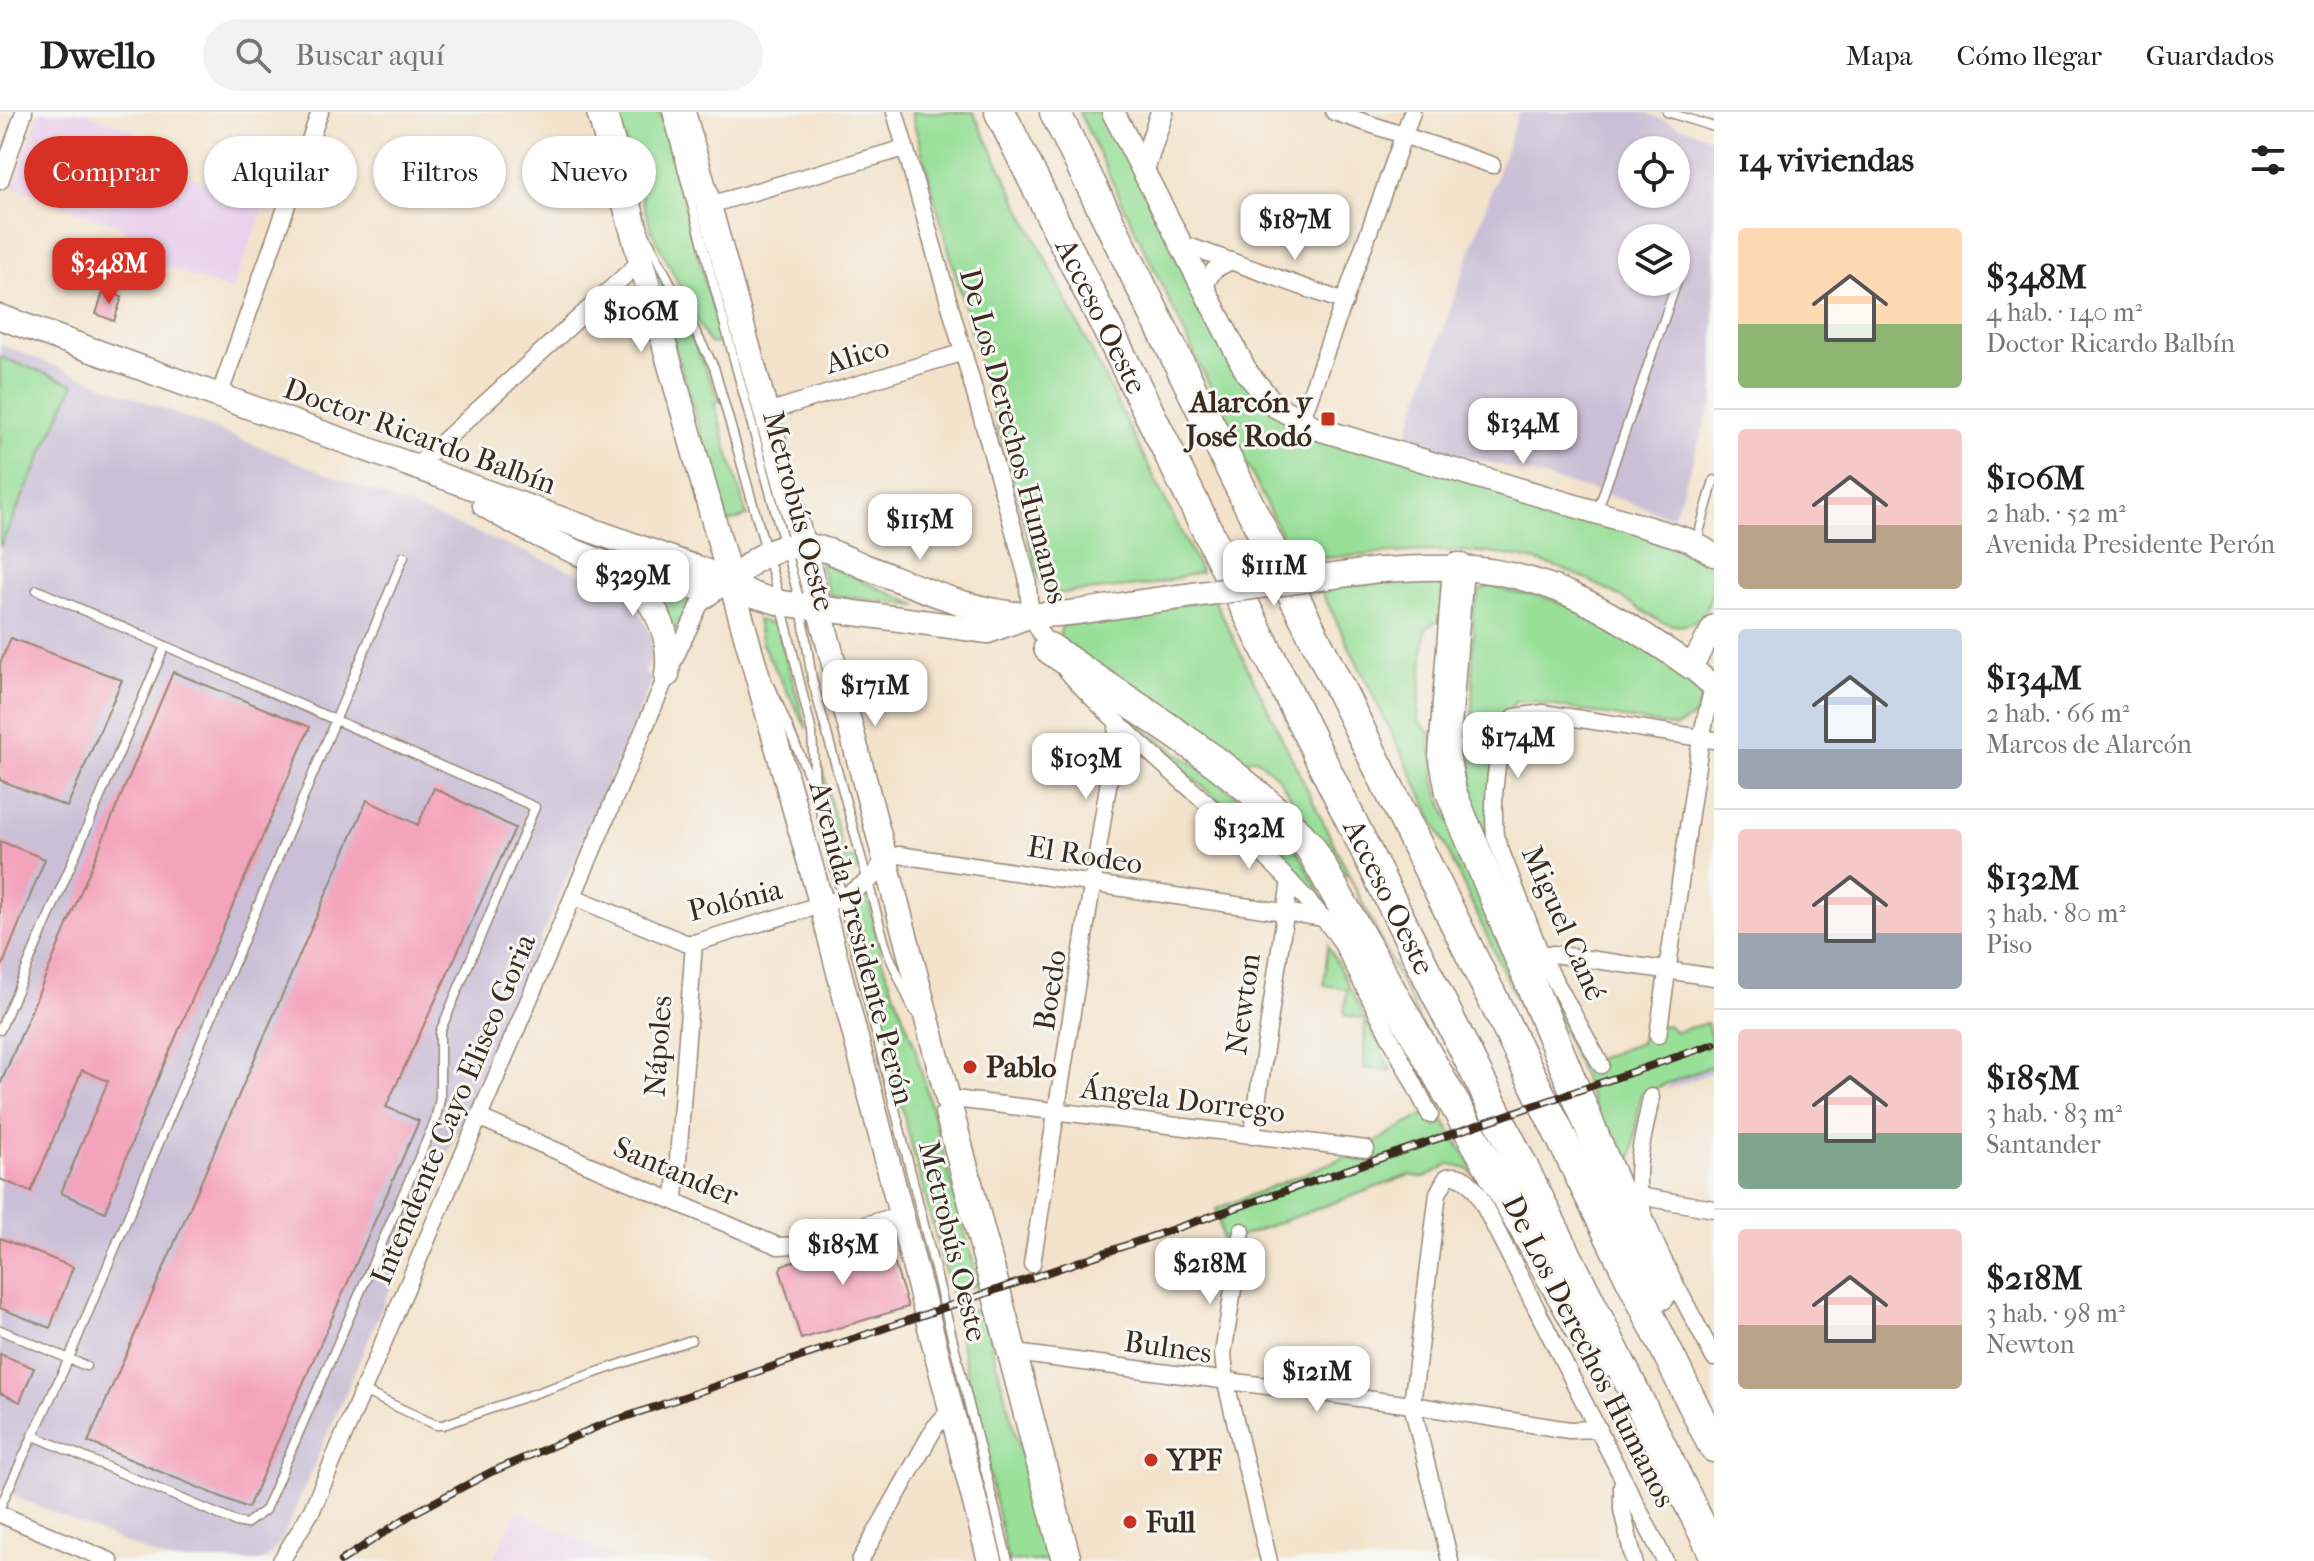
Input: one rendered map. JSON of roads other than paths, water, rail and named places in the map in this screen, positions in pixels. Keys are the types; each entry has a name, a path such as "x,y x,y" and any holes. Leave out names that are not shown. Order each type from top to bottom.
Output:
{"highway":[{"name":"Acceso Oeste","path":"1000,112 1714,1553"},
{"name":"Acceso Oeste","path":"1055,112 1714,1447"},
{"path":"1458,568 1444,755 1451,792 1714,1423"},
{"path":"1049,648 1243,783 1310,847 1560,1294 1671,1486 1693,1510"}],"main road":[{"name":"Avenida Presidente Perón","path":"599,112 730,584 831,903 899,1215 990,1561"},
{"name":"Avenida Presidente Perón","path":"683,112 767,412 785,549 885,859 941,1099 1015,1353 1069,1561"},
{"name":"Doctor Ricardo Balbín","path":"0,317 413,469 705,571 730,584 801,606 988,631 1031,615"},
{"path":"445,480 519,526 604,561 681,586 730,584 747,564 785,549 834,553 968,605 1031,615 1378,570 1458,568 1546,584 1591,602 1691,667"},
{"path":"604,561 651,600 667,640 667,675"}],"street":[{"path":"0,181 24,112"},
{"path":"219,396 320,112"},
{"name":"De Los Derechos Humanos","path":"895,112 1027,577 1031,615 1049,648 1079,688 1290,881 1324,918 1359,975 1430,1115"},
{"path":"1113,112 1203,288 1260,391 1275,406 1301,421 1705,549"},
{"path":"1143,170 1162,112"},
{"path":"1334,112 1492,165"},
{"path":"1301,421 1412,112"},
{"path":"709,205 905,148"},
{"path":"1180,243 1345,302"},
{"path":"1203,288 1214,270 1231,261"},
{"path":"413,469 640,262"},
{"name":"Alico","path":"767,412 964,352"},
{"name":"Intendente Cayo Eliseo Goria","path":"281,1561 312,1510 667,675 700,604 711,593 730,584"},
{"path":"1658,1035 1714,687 1691,667 1714,626"},
{"name":"Miguel Cané","path":"1601,1065 1542,957 1495,836 1494,816 1501,753 1515,717 1543,713 1708,739"},
{"name":"Boedo","path":"1032,1264 1059,1113 1118,723"},
{"name":"El Rodeo","path":"885,859 899,855 1324,918"},
{"path":"870,880 885,859"},
{"name":"Polónia","path":"574,897 685,943 694,943 831,903 870,880"},
{"name":"Newton","path":"1252,1136 1290,881"},
{"name":"Nápoles","path":"675,1200 694,943"},
{"path":"1542,957 1553,954 1714,977"},
{"path":"1651,1097 1638,1175 1639,1196 1649,1226 1714,1358"},
{"name":"Ángela Dorrego","path":"941,1099 1366,1149"},
{"name":"Santander","path":"480,1118 788,1247 899,1215"},
{"name":"De Los Derechos Humanos","path":"1412,1405 1438,1193 1447,1177 1454,1175 1466,1180 1478,1194 1665,1561"},
{"path":"1639,1196 1714,1209"},
{"path":"1242,1231 1223,1354 1226,1383 1269,1561"},
{"name":"Bulnes","path":"1015,1353 1412,1405 1569,1430 1599,1429"},
{"path":"1412,1405 1450,1561"},
{"path":"860,1561 935,1427 950,1410"},
{"path":"1622,1480 1622,1510 1634,1561"},
{"path":"0,1514 110,1561"}],"lane":[{"name":"Metrobús Oeste","path":"613,112 649,243 714,367 785,549"},
{"name":"Metrobús Oeste","path":"667,112 801,606 812,679 870,880 887,951 914,1012"},
{"path":"1672,113 1714,127"},
{"path":"1597,513 1672,296"},
{"path":"1705,549 1714,480"},
{"path":"0,1507 70,1356 404,556"},
{"path":"32,1435 236,1522 246,1524 257,1519 265,1510 435,1121 440,1099 440,1032 535,807 37,590"},
{"name":"Metrobús Oeste","path":"801,606 816,793 831,903 1008,1561"},
{"name":"Metrobús Oeste","path":"747,636 789,724 816,793"},
{"path":"0,1030 165,646"},
{"name":"Metrobús Oeste","path":"885,859 914,1012 929,1071"},
{"name":"Metrobús Oeste","path":"941,1099 1056,1561"},
{"path":"0,1330 70,1356 86,1366"},
{"path":"363,1391 436,1425 443,1425 691,1340"}],"railway":[{"path":"341,1561 412,1514 491,1472 599,1426 1714,1044"}],"place":[{"name":"Alarcón y José Rodó","path":"1328,419"},
{"name":"Pablo","path":"970,1067"},
{"name":"YPF","path":"1151,1460"},
{"name":"Full","path":"1130,1522"}]}
